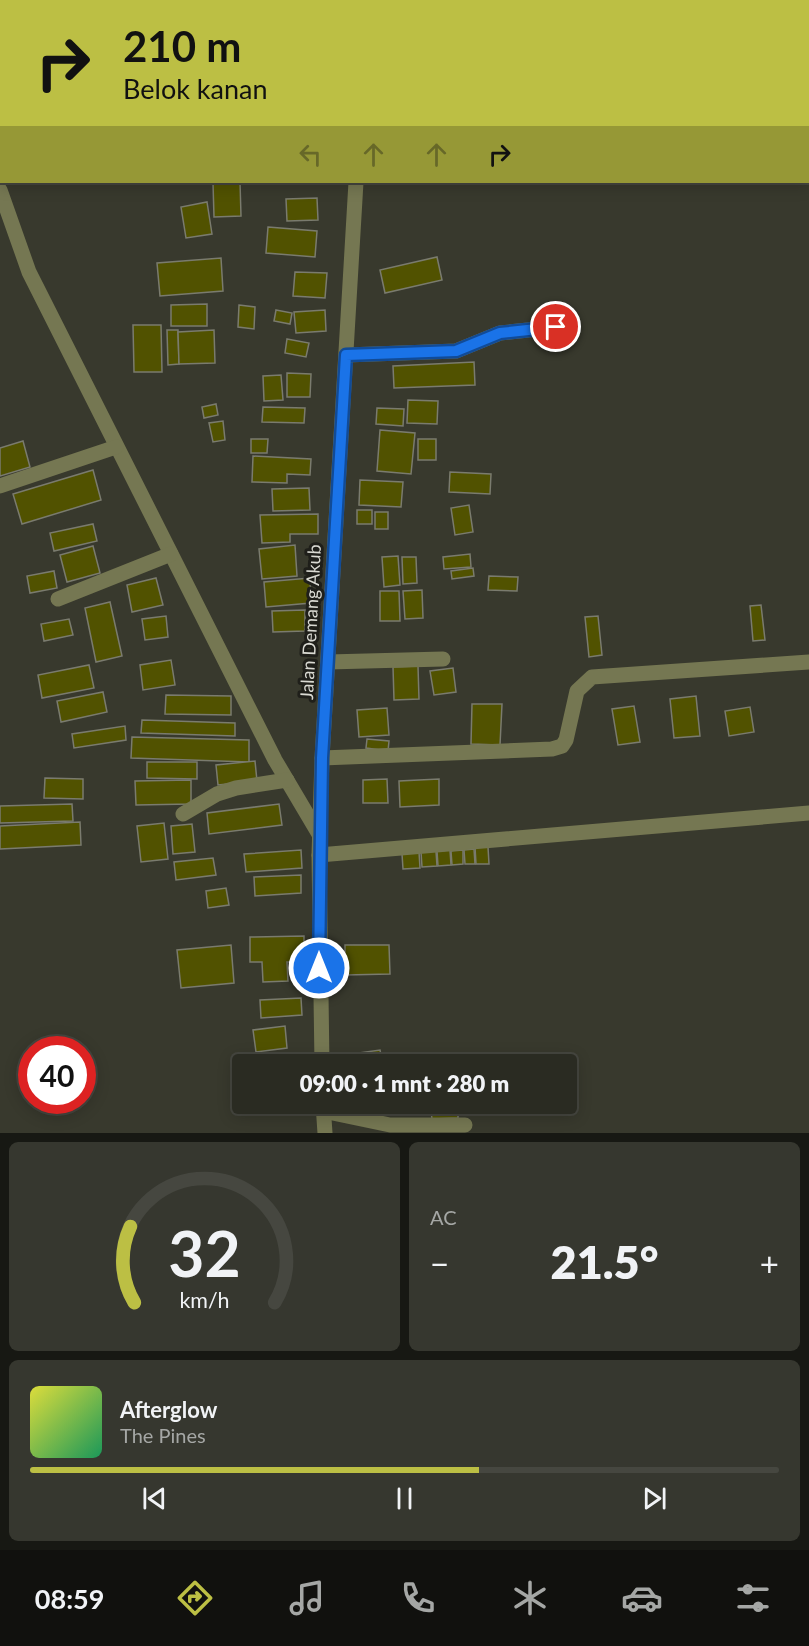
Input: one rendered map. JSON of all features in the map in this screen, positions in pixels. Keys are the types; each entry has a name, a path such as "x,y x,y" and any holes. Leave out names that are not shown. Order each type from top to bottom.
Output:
{"street":[{"name":"Jalan Demang Akub","path":"322,1054 319,855 322,758 356,183"},
{"path":"0,190 28,272 287,780 320,836"},
{"path":"346,355 456,351 500,333 556,327"},
{"path":"0,486 116,447"},
{"path":"58,599 171,554"},
{"path":"328,663 443,659"},
{"path":"322,758 552,749 562,746 566,740 577,691 592,677 809,662"},
{"path":"183,814 217,794 236,788 287,780"},
{"path":"319,855 809,813"},
{"path":"323,1114 325,1133"},
{"path":"347,1114 390,1125 465,1125"}],"building":[{"path":"213,183 240,183 241,216 214,217"},
{"path":"317,198 318,220 287,221 286,199"},
{"path":"207,202 212,234 186,238 181,207"},
{"path":"268,227 317,231 315,257 266,253"},
{"path":"437,257 442,280 385,293 380,270"},
{"path":"221,258 223,291 160,296 157,263"},
{"path":"295,272 327,273 325,298 293,296"},
{"path":"207,304 207,326 171,326 171,305"},
{"path":"239,305 255,307 254,329 238,327"},
{"path":"276,310 292,313 290,324 274,321"},
{"path":"325,310 326,331 296,333 294,312"},
{"path":"133,325 161,325 162,372 134,372"},
{"path":"167,330 178,330 179,364 168,365"},
{"path":"214,330 215,363 179,364 178,332"},
{"path":"287,339 309,343 306,357 285,353"},
{"path":"474,362 475,385 394,388 393,366"},
{"path":"287,373 311,374 310,397 287,397"},
{"path":"281,375 283,400 264,401 263,376"},
{"path":"408,400 438,401 437,424 407,423"},
{"path":"216,404 218,415 204,418 202,407"},
{"path":"263,407 305,408 304,423 262,422"},
{"path":"377,408 404,409 403,426 376,424"},
{"path":"223,421 225,440 213,442 209,423"},
{"path":"380,430 415,433 411,474 377,471"},
{"path":"251,439 268,439 267,453 251,453"},
{"path":"418,439 436,439 436,460 418,460"},
{"path":"23,441 30,467 0,476 0,448"},
{"path":"253,456 311,459 310,475 287,474 287,483 252,482"},
{"path":"93,470 101,500 22,524 13,494"},
{"path":"450,472 491,474 490,494 449,492"},
{"path":"360,480 403,482 401,507 359,505"},
{"path":"309,488 310,510 273,511 272,489"},
{"path":"469,505 473,532 455,535 451,508"},
{"path":"357,510 372,510 372,524 357,524"},
{"path":"375,512 388,512 388,529 375,529"},
{"path":"318,514 318,534 290,534 290,542 262,543 260,515"},
{"path":"93,524 97,541 54,551 50,533"},
{"path":"295,545 297,576 262,579 259,549"},
{"path":"93,546 100,573 67,582 60,555"},
{"path":"470,554 471,567 444,569 443,557"},
{"path":"398,556 400,585 384,587 382,557"},
{"path":"402,557 416,557 417,583 403,584"},
{"path":"473,568 474,576 452,579 451,571"},
{"path":"54,571 57,588 30,593 27,576"},
{"path":"489,576 518,577 517,591 488,590"},
{"path":"156,578 163,605 132,612 127,585"},
{"path":"310,578 311,603 266,607 264,582"},
{"path":"422,590 423,618 405,619 403,591"},
{"path":"380,591 399,591 400,621 380,621"},
{"path":"110,602 122,656 96,662 85,608"},
{"path":"761,605 765,640 753,641 750,606"},
{"path":"305,610 305,631 273,632 272,611"},
{"path":"166,616 168,637 145,640 142,619"},
{"path":"598,616 602,655 589,657 585,617"},
{"path":"69,619 73,635 44,641 41,624"},
{"path":"171,660 175,685 143,690 140,665"},
{"path":"89,665 94,688 42,698 38,675"},
{"path":"418,666 419,699 394,700 393,667"},
{"path":"453,668 456,692 434,695 430,671"},
{"path":"103,692 107,712 61,722 57,701"},
{"path":"166,695 231,696 231,715 165,714"},
{"path":"696,696 700,736 674,738 670,699"},
{"path":"472,704 502,704 500,745 471,744"},
{"path":"634,706 640,742 618,745 612,709"},
{"path":"750,707 754,732 729,736 725,711"},
{"path":"387,708 389,735 359,737 357,710"},
{"path":"142,720 235,723 235,736 141,733"},
{"path":"125,726 126,740 74,748 72,734"},
{"path":"132,737 249,740 249,762 131,758"},
{"path":"367,739 389,741 388,751 366,748"},
{"path":"255,761 257,781 218,785 216,765"},
{"path":"147,762 197,762 197,779 147,778"},
{"path":"45,778 83,779 83,799 44,798"},
{"path":"387,779 388,803 363,803 363,780"},
{"path":"439,779 439,805 400,807 399,781"},
{"path":"191,780 191,804 136,805 135,781"},
{"path":"72,804 73,821 0,823 0,806"},
{"path":"279,804 282,825 209,834 207,813"},
{"path":"80,822 81,845 0,849 0,826"},
{"path":"164,823 168,859 141,862 137,826"},
{"path":"192,824 195,852 173,854 171,826"},
{"path":"475,847 488,847 489,864 476,864"},
{"path":"474,849 475,864 465,864 464,850"},
{"path":"301,850 302,868 246,872 244,854"},
{"path":"450,850 451,865 438,866 437,851"},
{"path":"463,850 463,864 452,865 451,851"},
{"path":"436,851 437,866 422,867 421,852"},
{"path":"419,852 420,868 403,869 402,854"},
{"path":"213,858 216,875 176,880 174,862"},
{"path":"301,875 301,893 255,896 254,877"},
{"path":"226,888 229,905 208,908 206,891"},
{"path":"304,936 304,962 287,962 288,981 263,982 262,962 250,962 250,937"},
{"path":"231,945 234,983 181,988 177,950"},
{"path":"345,945 389,945 390,974 345,975"},
{"path":"301,998 302,1015 261,1018 260,1000"},
{"path":"285,1026 287,1048 256,1052 253,1030"},
{"path":"380,1050 381,1054 352,1054"},
{"path":"431,1114 458,1114 458,1118 432,1119"}],"route":[{"path":"319,968 322,758 346,355 456,351 500,333 556,327"}]}
